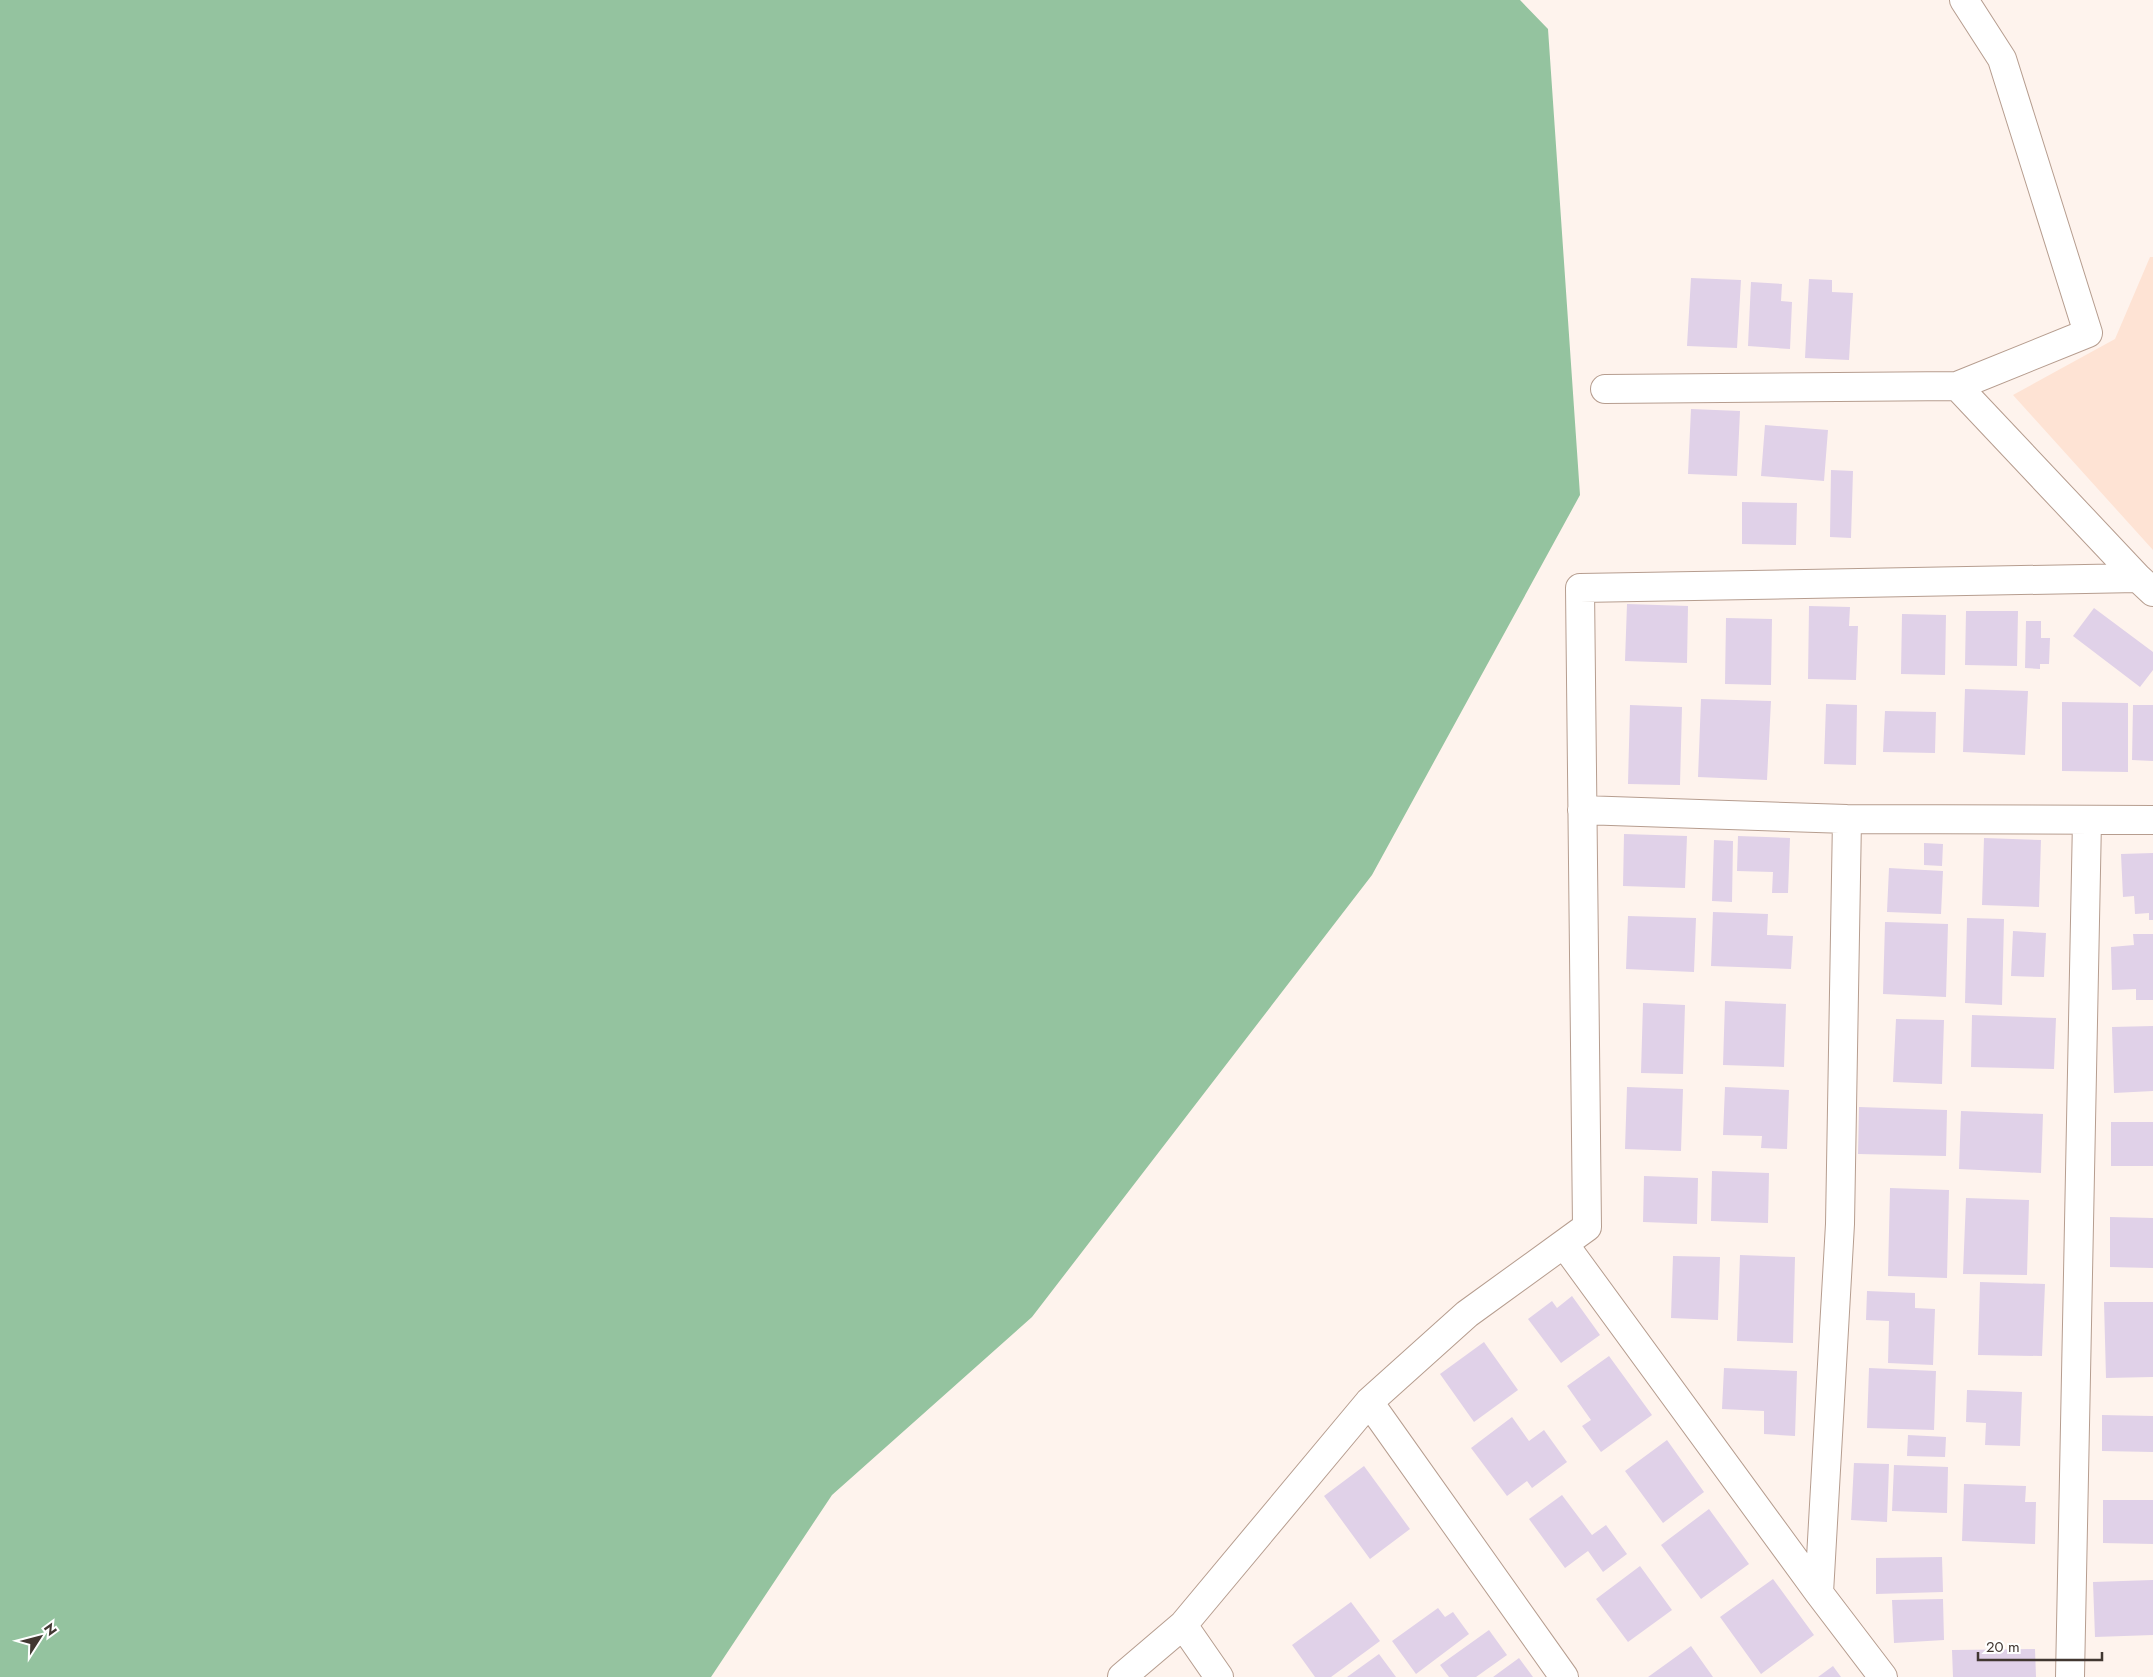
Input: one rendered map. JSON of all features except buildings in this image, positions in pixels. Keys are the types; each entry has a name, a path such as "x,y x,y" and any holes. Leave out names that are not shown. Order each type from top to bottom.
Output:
{"street":[{"path":"1605,389 1957,386 2088,333 2002,59 1964,0"},
{"path":"1957,386 2146,585"},
{"path":"1122,1677 1183,1625 1370,1402 1467,1314 1587,1227 1580,588 2146,585"},
{"path":"1582,810 1847,819 2153,820"},
{"path":"1819,1593 1840,1224 1847,819"},
{"path":"2070,1677 2087,820"},
{"path":"1564,1244 1819,1593 1883,1677"},
{"path":"1370,1402 1564,1677"},
{"path":"1183,1625 1219,1677"}],"shaded area":[{"path":"2150,257 2153,257 2153,550 2013,395 2115,339"}],"green space":[{"path":"0,0 1520,0 1548,29 1580,495 1372,875 1032,1317 832,1495 711,1677 0,1677"}]}
